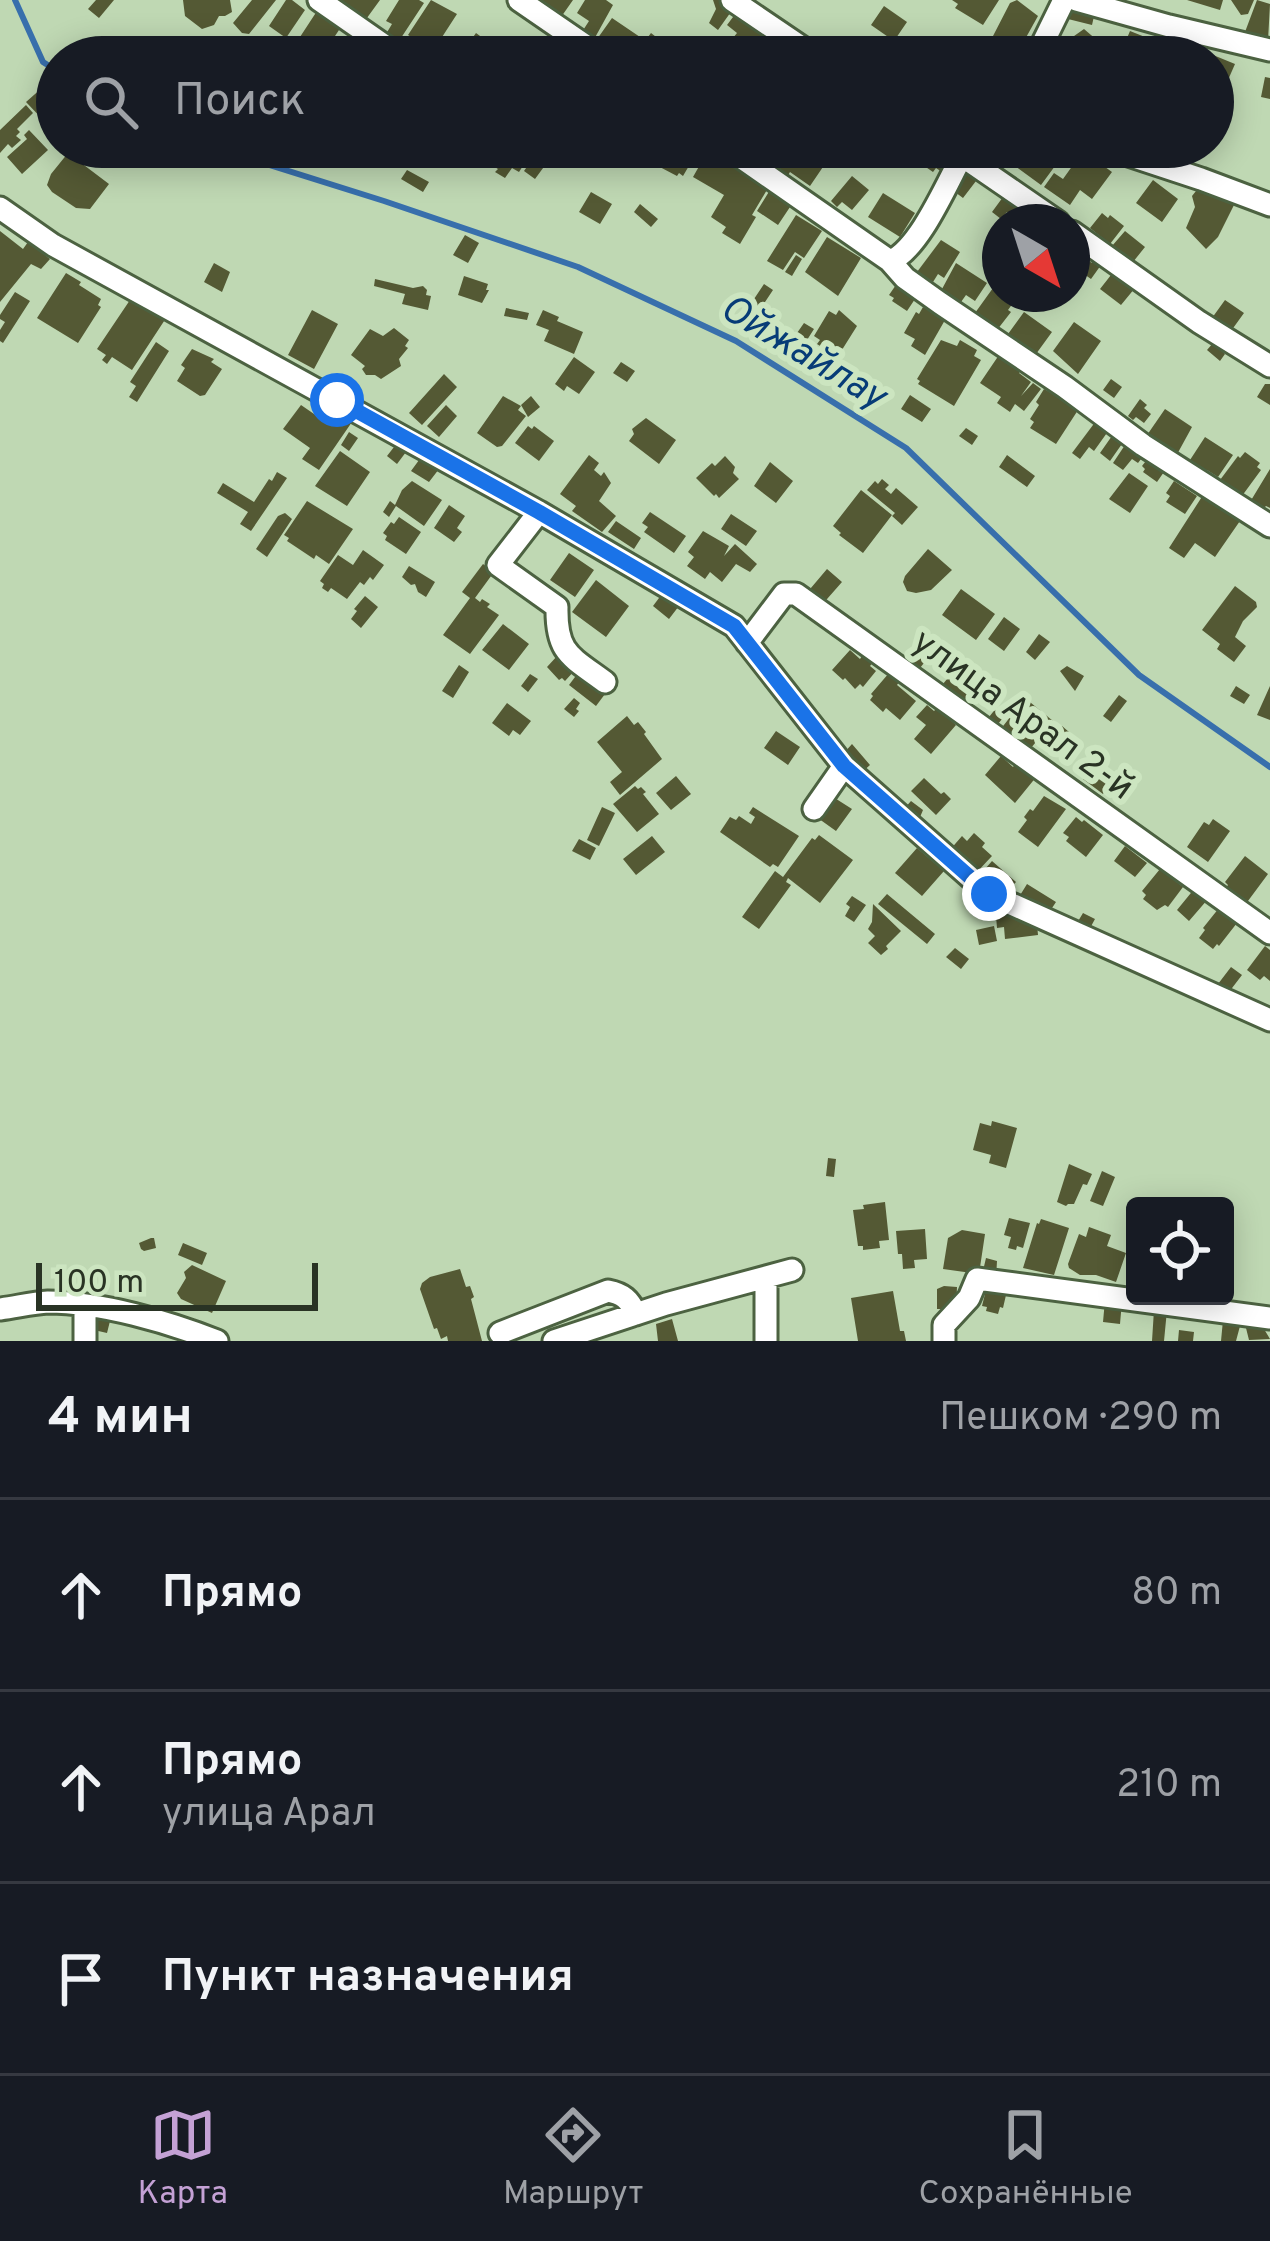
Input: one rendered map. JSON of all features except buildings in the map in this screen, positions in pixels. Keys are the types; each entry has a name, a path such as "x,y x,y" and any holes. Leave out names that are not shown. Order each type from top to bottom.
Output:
{"street":[{"path":"319,0 371,36"},
{"path":"519,0 571,36"},
{"path":"732,0 785,36"},
{"path":"1046,36 1064,0"},
{"path":"1076,0 1211,36"},
{"path":"1234,41 1270,50"},
{"path":"756,168 1143,445 1270,526"},
{"path":"890,261 912,244 948,168"},
{"path":"1169,168 1270,206"},
{"path":"983,169 1033,204"},
{"path":"0,208 53,245 539,512 734,626 844,766 989,894 1270,1020"},
{"path":"1090,245 1270,366"},
{"path":"539,512 498,566 557,607 557,636 565,650 605,682"},
{"name":"улица Арал 2-й","path":"747,643 784,594 796,594 1270,933"},
{"path":"814,809 844,766"},
{"path":"554,1341 792,1270"},
{"path":"766,1276 766,1341"},
{"path":"944,1341 944,1324 969,1298 977,1279 1270,1318"},
{"path":"500,1333 608,1291 622,1294 636,1314"},
{"path":"0,1309 46,1302 85,1305 184,1328 217,1341"},
{"path":"85,1305 85,1341"}],"waterway":[{"name":"Ойжайлау","path":"15,0 36,46"},
{"name":"Ойжайлау","path":"279,168 578,267 736,341 906,448 1139,675 1270,767"}],"route":[{"path":"337,400 734,626 844,766 989,894"}]}
